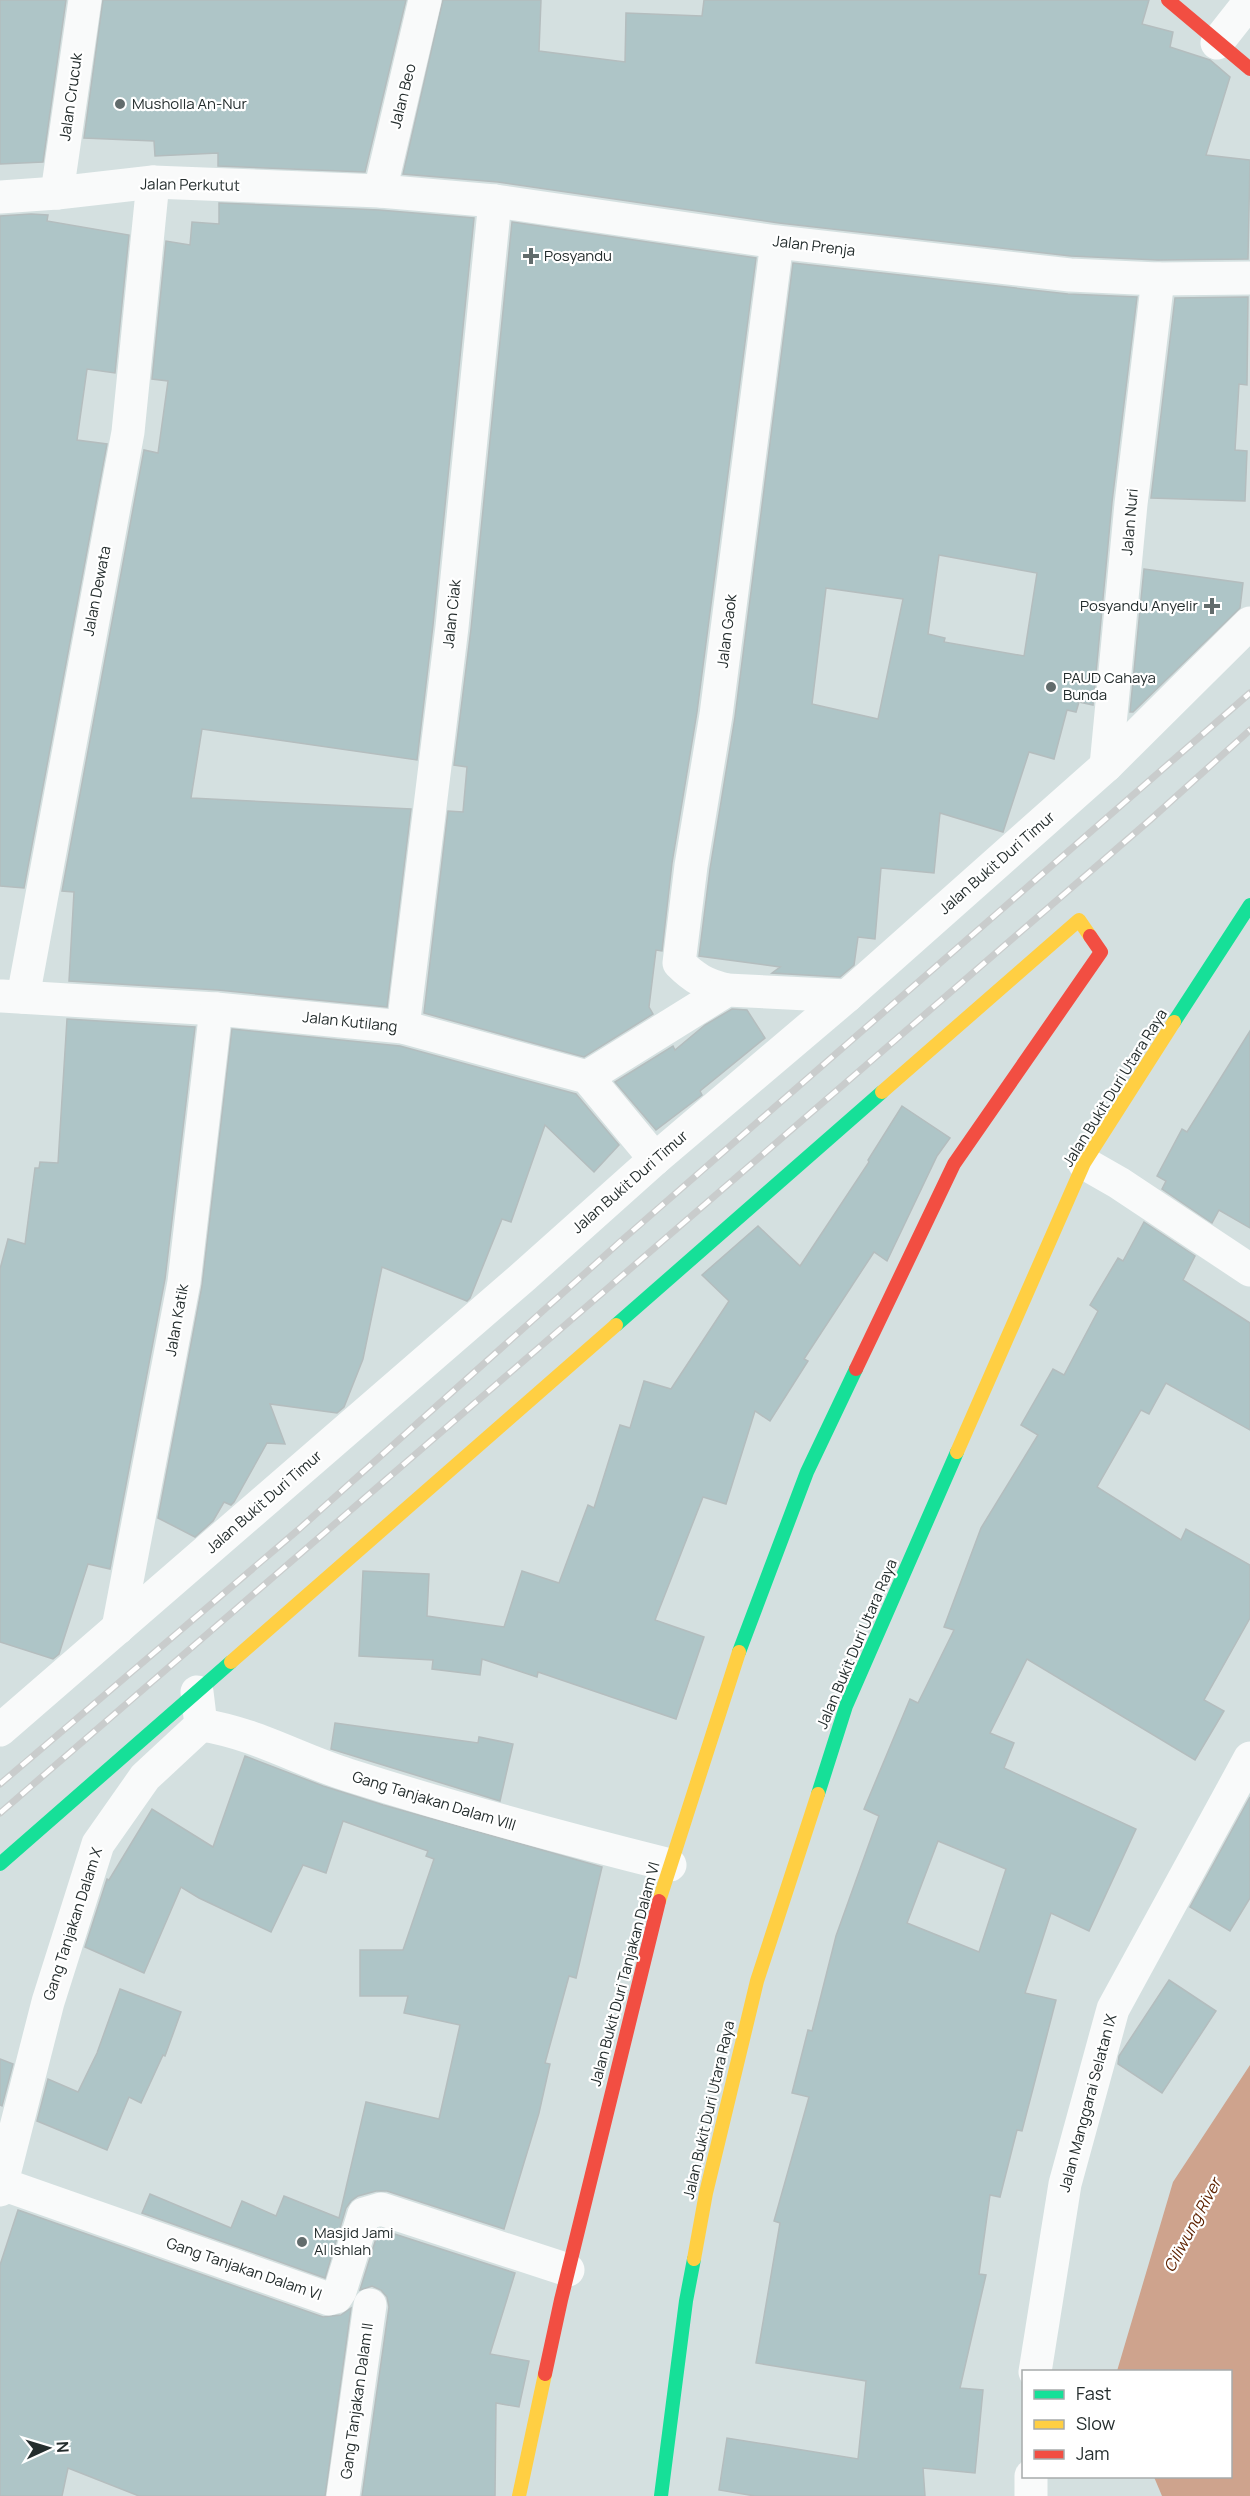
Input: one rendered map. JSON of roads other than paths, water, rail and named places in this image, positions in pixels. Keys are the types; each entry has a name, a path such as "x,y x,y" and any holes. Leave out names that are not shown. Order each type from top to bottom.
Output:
{"street":[{"name":"Jalan Crucuk","path":"57,193 85,0"},
{"name":"Jalan Beo","path":"380,191 425,0"},
{"path":"1168,0 1250,69"},
{"path":"1217,42 1250,1"},
{"name":"Jalan Perkutut","path":"0,197 153,182 380,191"},
{"name":"Jalan Dewata","path":"11,997 64,764 128,432 153,182"},
{"name":"Jalan Prenja","path":"380,191 495,201 777,242 1070,275 1158,279 1250,278"},
{"name":"Jalan Ciak","path":"403,1027 452,627 495,201"},
{"name":"Jalan Gaok","path":"777,242 716,715 691,866 679,963 691,976 706,985 726,990 847,996"},
{"name":"Jalan Nuri","path":"1106,766 1131,504 1158,279"},
{"name":"Jalan Bukit Duri Timur","path":"0,1730 655,1159 847,996 1106,766 1250,623"},
{"name":"Jalan Bukit Duri Utara Raya","path":"661,2496 686,2301 704,2204 757,1981 846,1707 1084,1163 1250,906"},
{"name":"Jalan Bukit Duri Tanjakan Dalam VI","path":"197,1692 1078,920 1101,952 954,1164 807,1472 748,1626 655,1914 568,2270 519,2496"},
{"path":"655,1159 587,1077 726,990"},
{"name":"Jalan Kutilang","path":"11,997 216,1009 403,1027 587,1077"},
{"name":"Jalan Katik","path":"118,1628 184,1282 216,1009"},
{"path":"1084,1163 1119,1183 1250,1270"},
{"path":"197,1692 201,1725"},
{"path":"0,1864 197,1692"},
{"name":"Gang Tanjakan Dalam VIII","path":"201,1725 230,1729 336,1771 434,1802 670,1865"},
{"name":"Gang Tanjakan Dalam X","path":"1,2187 48,2002 98,1844 145,1777 201,1725"},
{"name":"Jalan Manggarai Selatan IX","path":"1035,2370 1065,2184 1113,2009 1250,1758"},
{"name":"Gang Tanjakan Dalam VI","path":"1,2187 329,2299 336,2297 340,2291 364,2214 373,2209 381,2209 568,2270"},
{"name":"Gang Tanjakan Dalam II","path":"344,2496 370,2305"},
{"path":"1031,2478 1031,2496"}],"water":[{"name":"Ciliwung River","path":"1250,2065 1250,2496 1162,2496 1154,2478 1232,2478 1232,2370 1117,2370 1173,2182"}],"railway":[{"path":"0,1784 298,1530 621,1241 1250,693"},
{"path":"0,1813 1150,820 1250,730"}],"place":[{"name":"Musholla An-Nur","path":"120,104"},
{"name":"Posyandu","path":"531,256"},
{"name":"Posyandu Anyelir","path":"1212,606"},
{"name":"PAUD Cahaya Bunda","path":"1051,687"},
{"name":"Masjid Jami Al Ishlah","path":"302,2242"}]}
